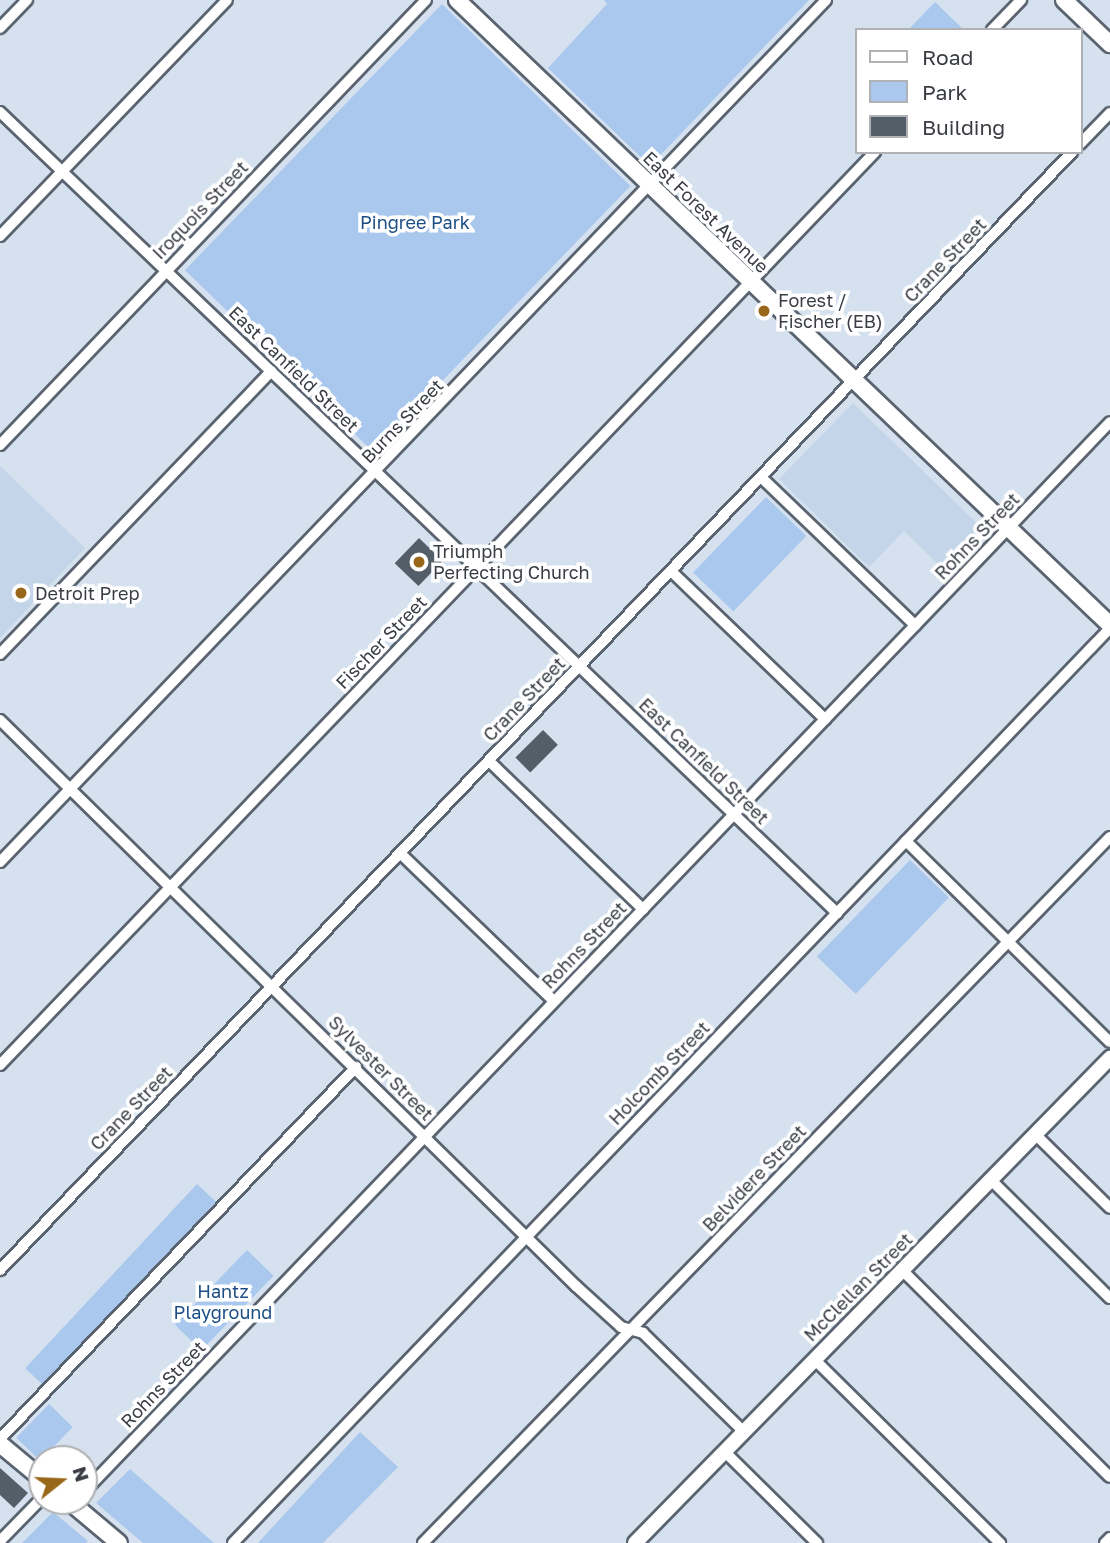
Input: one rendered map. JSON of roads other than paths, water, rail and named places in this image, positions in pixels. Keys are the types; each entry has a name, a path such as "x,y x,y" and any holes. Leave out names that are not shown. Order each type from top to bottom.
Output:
{"main road":[{"name":"East Forest Avenue","path":"457,0 1110,627"},
{"path":"1064,0 1110,44"},
{"path":"0,1441 28,1466"},
{"path":"91,1515 119,1543"}],"street":[{"path":"0,28 27,0"},
{"path":"0,236 226,0"},
{"name":"Iroquois Street","path":"0,445 426,0"},
{"name":"Burns Street","path":"0,862 377,472 826,0"},
{"path":"994,28 1021,0"},
{"name":"East Canfield Street","path":"0,112 837,913"},
{"path":"1082,142 1110,113"},
{"name":"Fischer Street","path":"0,1065 873,154"},
{"name":"Crane Street","path":"0,1270 1070,154"},
{"path":"0,654 271,371"},
{"name":"Rohns Street","path":"98,1475 1110,422"},
{"path":"761,477 915,625"},
{"path":"671,571 825,719"},
{"name":"Holcomb Street","path":"233,1543 1110,627"},
{"name":"Sylvester Street","path":"0,720 172,885 621,1327 643,1333 743,1431"},
{"path":"489,761 643,909"},
{"name":"Belvidere Street","path":"423,1543 1110,837"},
{"path":"906,841 1110,1042"},
{"path":"400,853 554,1001"},
{"name":"McClellan Street","path":"635,1543 1110,1058"},
{"path":"0,1441 356,1067"},
{"path":"1035,1134 1110,1208"},
{"path":"990,1180 1110,1298"},
{"path":"902,1270 1110,1477"},
{"path":"814,1359 1000,1543"},
{"path":"724,1451 817,1543"},
{"path":"0,1541 28,1512"},
{"path":"1105,1543 1110,1538"}],"place":[{"name":"Forest / Fischer (EB)","path":"764,311"},
{"name":"Triumph Perfecting Church","path":"419,562"},
{"name":"Detroit Prep","path":"21,593"}],"park label":[{"name":"Pingree Park","path":"415,222"},
{"name":"Hantz Playground","path":"223,1302"}]}
